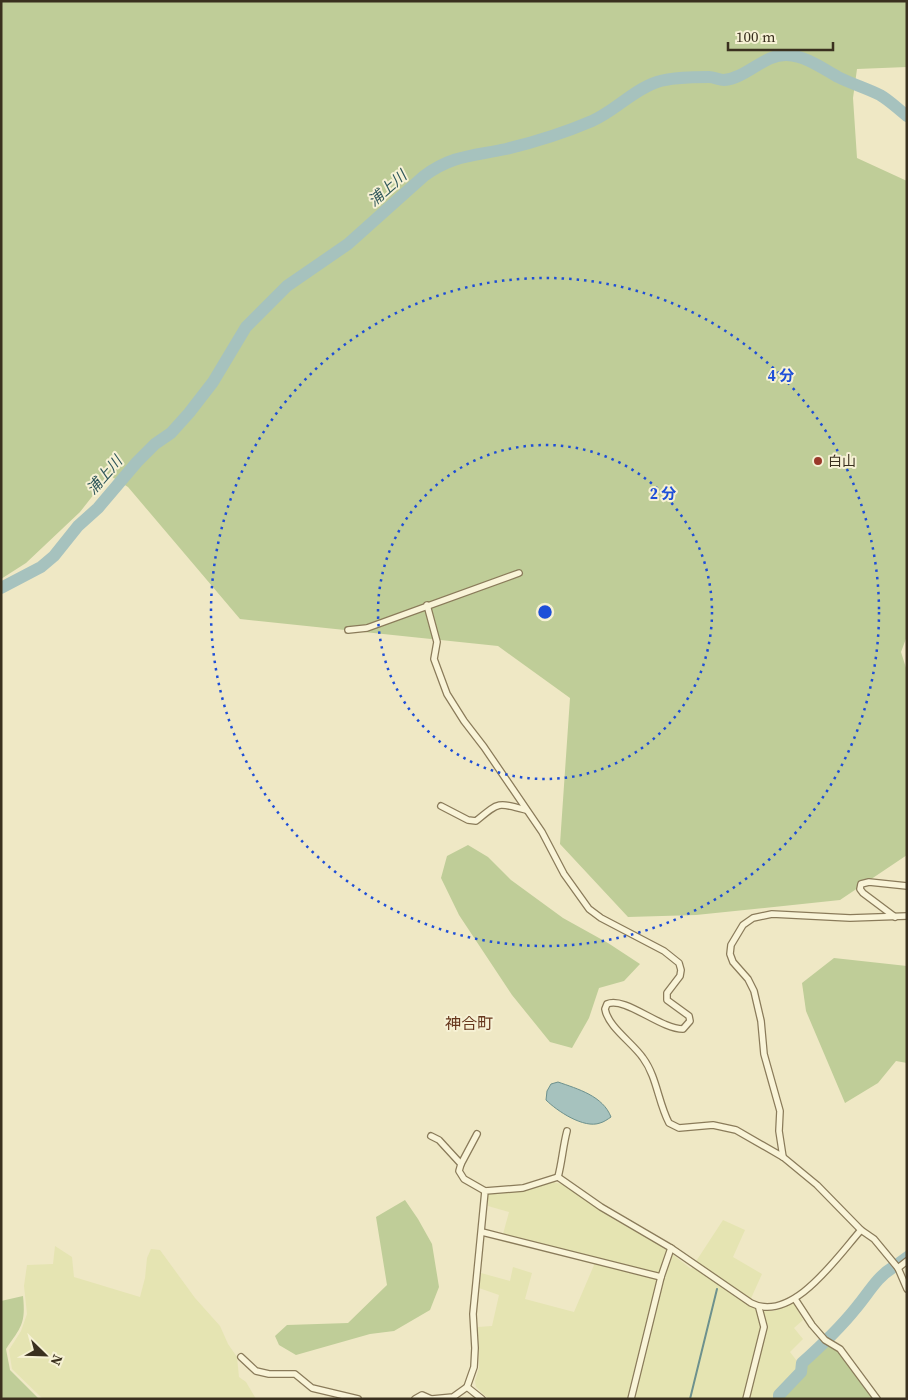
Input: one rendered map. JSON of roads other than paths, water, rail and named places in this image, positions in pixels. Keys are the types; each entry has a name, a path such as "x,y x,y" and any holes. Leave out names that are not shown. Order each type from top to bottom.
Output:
{"street":[{"path":"348,630 367,628 426,605 519,573"},
{"path":"426,605 437,642 434,659 445,689 464,721 542,832 564,874 589,909 601,918 664,951 679,963 680,976 666,997 689,1016 690,1021 683,1029 678,1029 652,1019 622,1003 612,1002 607,1004 605,1009 610,1022 632,1043 644,1058 653,1074 669,1123 679,1128 714,1125 736,1130 783,1157 817,1185 861,1230 874,1240 898,1268 907,1289"},
{"path":"441,806 468,820 476,822 494,806 502,804 526,810"},
{"path":"895,916 863,893 860,889 861,884 870,882 907,886"},
{"path":"783,1157 779,1131 780,1112 764,1054 754,991 748,979 733,962 730,954 731,945 743,925 754,918 772,914 850,918 907,916"},
{"path":"558,1177 567,1131"},
{"path":"477,1134 458,1171 461,1176 486,1191 524,1188 558,1177"},
{"path":"431,1136 439,1140 461,1164"},
{"path":"558,1177 601,1207 671,1248 759,1308 772,1308 795,1299 807,1289 861,1230"},
{"path":"415,1399 422,1395 432,1399 453,1397 467,1386 474,1367 473,1314 486,1191"},
{"path":"482,1232 661,1277"},
{"path":"631,1399 661,1277 671,1248"},
{"path":"898,1268 907,1261"},
{"path":"795,1299 812,1325 831,1346 840,1349 877,1399"},
{"path":"746,1399 764,1327 759,1308"},
{"path":"241,1357 256,1371 269,1374 295,1374 312,1388 358,1399"},
{"path":"467,1386 482,1399"}],"water":[{"path":"558,1082 589,1094 602,1104 611,1117 601,1123 594,1124 579,1121 564,1114 546,1100 547,1091 551,1084"}],"waterway":[{"name":"浦上川","path":"1,588 41,567 54,556 78,526 98,508 137,462 155,444 171,433 213,382 246,327 287,286 348,244 434,169 463,157 528,143 592,121 640,90 657,82 689,77 711,77 724,80 740,75 771,58 787,55 814,63 838,77 880,95 907,116"},
{"path":"896,1263 907,1255"},
{"path":"779,1399 779,1395 801,1372 802,1363 837,1330 877,1281 892,1268"},
{"path":"690,1399 717,1289"}],"place":[{"name":"白山","path":"818,461"}],"district":[{"name":"神合町","path":"469,1023"}]}
